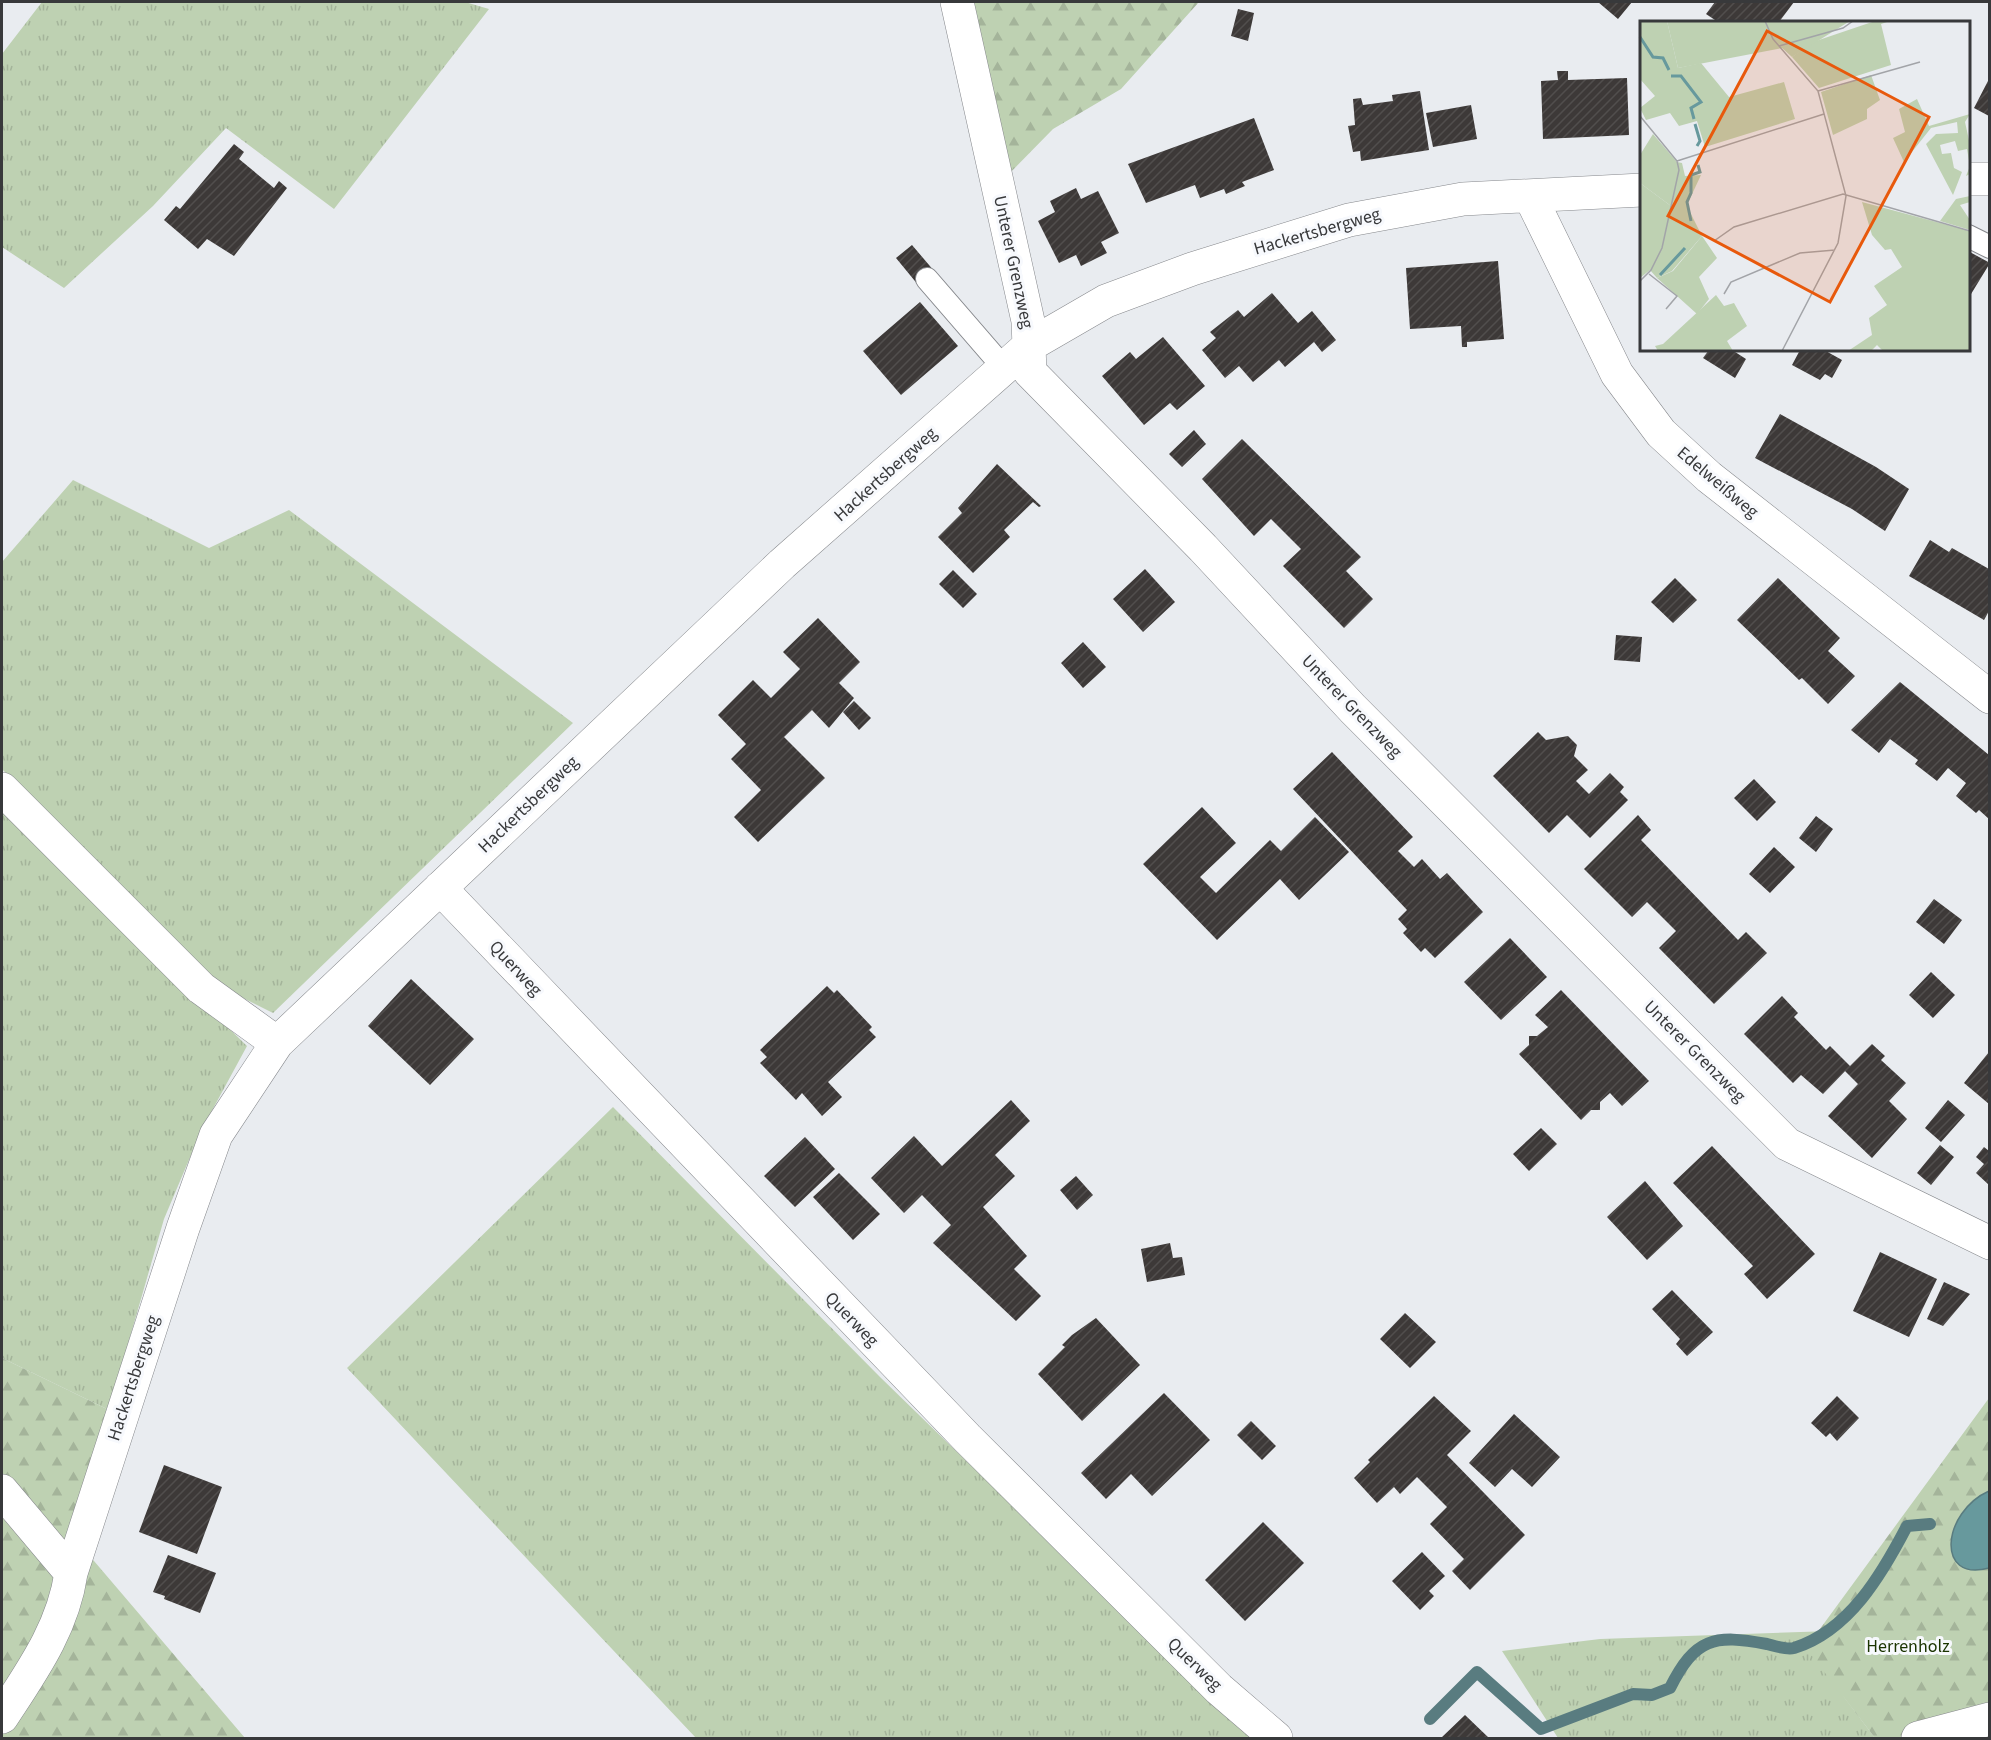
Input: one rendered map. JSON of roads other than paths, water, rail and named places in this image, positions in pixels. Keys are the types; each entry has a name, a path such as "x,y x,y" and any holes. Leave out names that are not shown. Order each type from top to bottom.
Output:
{"street":[{"name":"Unterer Grenzweg","path":"957,2 1028,321 1030,372 1203,548 1353,709 1787,1144 1989,1244"},
{"path":"1970,179 1989,179"},
{"name":"Hackertsbergweg","path":"2,1717 45,1651 67,1601 71,1573 168,1273 216,1135 277,1043 774,572 1030,345 1106,302 1244,252 1349,220 1463,199 1640,190"},
{"name":"Edelweißweg","path":"1530,196 1617,374 1661,433 1709,477 1989,697"},
{"path":"2,789 201,988 277,1043"},
{"name":"Querweg","path":"440,888 967,1438 1219,1689 1276,1738"},
{"path":"2,1491 71,1573"},
{"path":"1918,1738 1989,1719"}],"lane":[{"path":"1970,237 1989,248"},
{"path":"927,279 1004,368"}],"water":[{"path":"1989,1491 1989,1568 1972,1570 1960,1565 1953,1556 1951,1543 1954,1529 1962,1514 1973,1501"}],"waterway":[{"path":"1430,1719 1477,1672 1541,1729 1633,1694 1652,1695 1670,1688 1688,1659 1708,1643 1733,1640 1794,1648 1814,1640 1831,1629 1862,1599 1887,1563 1907,1526 1930,1524"}],"park label":[{"name":"Herrenholz","path":"1908,1646"}]}
